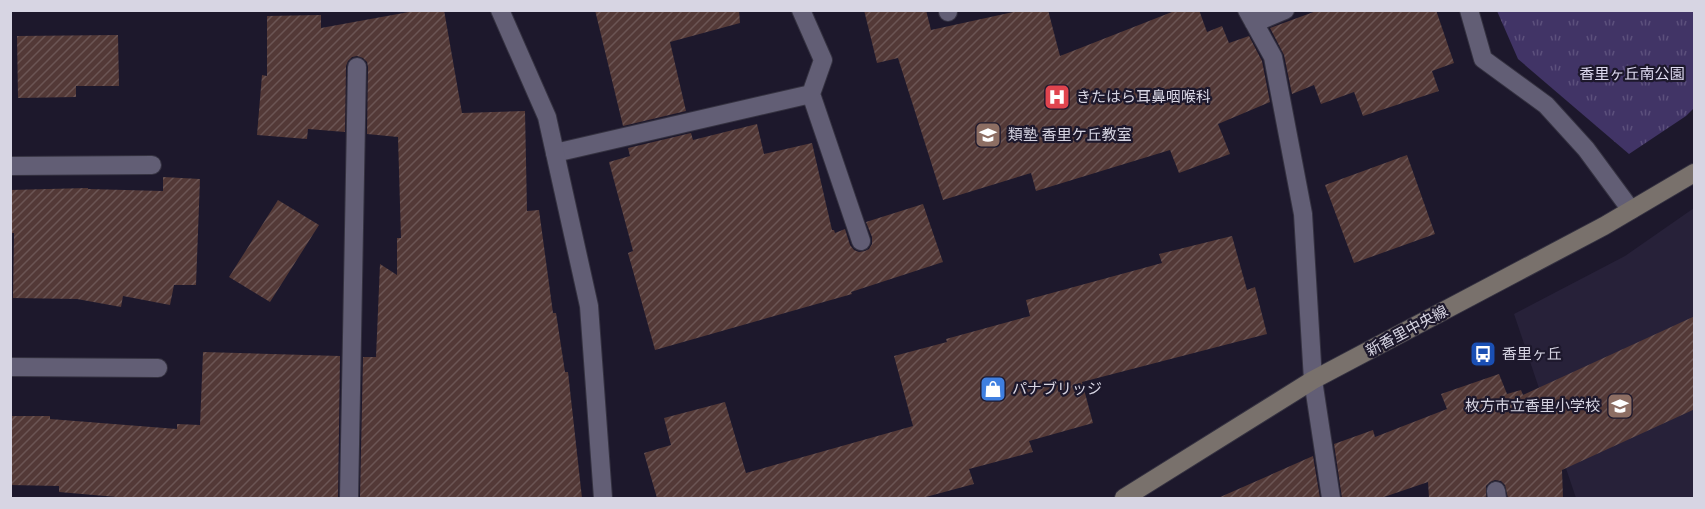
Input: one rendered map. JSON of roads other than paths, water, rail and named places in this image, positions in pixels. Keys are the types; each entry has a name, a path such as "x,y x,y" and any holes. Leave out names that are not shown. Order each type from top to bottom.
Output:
{"street":[{"path":"500,10 547,117 589,306 603,498"},
{"path":"801,10 823,60 811,94 861,241"},
{"path":"1285,10 1250,17 1274,57 1303,214 1313,380 1331,498"},
{"path":"1469,10 1483,59 1546,105 1586,149 1631,210"},
{"path":"349,498 357,67"},
{"path":"555,153 811,94"},
{"path":"10,166 152,165"},
{"name":"新香里中央線","path":"1124,498 1313,380 1604,226 1695,172"},
{"path":"10,367 158,368"}],"place":[{"name":"きたはら耳鼻咽喉科","path":"1057,97"},
{"name":"類塾 香里ケ丘教室","path":"988,135"},
{"name":"香里ヶ丘","path":"1483,354"},
{"name":"パナブリッジ","path":"993,389"},
{"name":"枚方市立香里小学校","path":"1620,406"}],"park label":[{"name":"香里ヶ丘南公園","path":"1632,74"}]}
